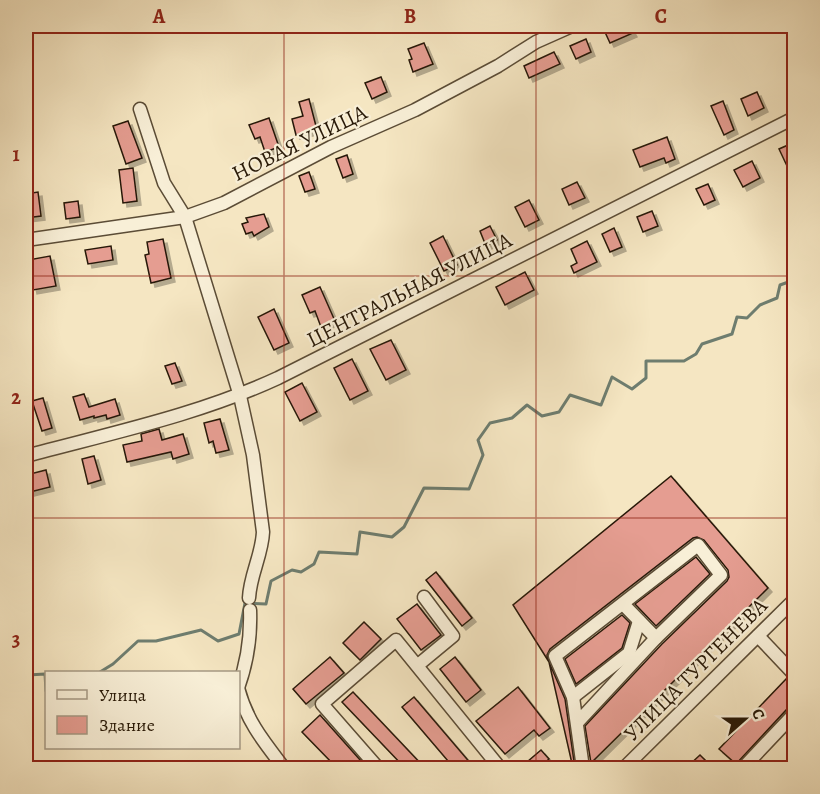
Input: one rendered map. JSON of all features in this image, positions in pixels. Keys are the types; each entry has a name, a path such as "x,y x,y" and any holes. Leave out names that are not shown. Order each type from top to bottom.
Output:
{"street":[{"name":"НОВАЯ УЛИЦА","path":"26,240 185,217 224,203 331,147 415,110 498,66 536,42 572,26"},
{"path":"140,109 164,183 185,217 240,396 253,455 263,532 262,544 249,586 250,624 245,670 240,683"},
{"name":"ЦЕНТРАЛЬНАЯ УЛИЦА","path":"26,456 180,415 240,396 795,118"},
{"path":"578,723 656,638 721,575 698,545 555,657 573,697 583,768"},
{"path":"418,665 453,636 424,597"},
{"name":"УЛИЦА ТУРГЕНЕВА","path":"624,768 795,600"},
{"path":"623,604 656,638"},
{"path":"573,697 629,653 639,621"},
{"path":"758,636 795,674"},
{"path":"378,768 322,704 396,640 418,665 496,767"},
{"path":"240,696 243,709 253,728 284,768"},
{"path":"748,767 795,714"}],"building":[{"path":"615,26 629,26 633,33 610,43 604,30"},
{"path":"586,39 591,52 576,59 570,46"},
{"path":"424,43 433,64 413,72 408,49"},
{"path":"554,52 560,64 529,78 524,66"},
{"path":"381,77 387,92 372,99 365,83"},
{"path":"757,92 764,108 748,116 741,99"},
{"path":"309,99 317,130 296,135 292,119 303,116 299,102"},
{"path":"723,101 734,130 724,135 711,106"},
{"path":"269,118 279,147 265,152 260,137 255,139 249,125"},
{"path":"128,121 142,158 126,164 113,126"},
{"path":"667,137 675,159 666,163 664,158 640,167 633,150"},
{"path":"795,142 795,183 779,149"},
{"path":"347,155 353,174 343,178 336,159"},
{"path":"752,161 760,178 743,187 734,170"},
{"path":"133,168 137,201 123,203 119,170"},
{"path":"309,172 315,189 305,192 299,176"},
{"path":"577,182 585,198 569,205 562,189"},
{"path":"708,184 715,200 704,205 696,189"},
{"path":"38,192 41,216 26,218 26,194"},
{"path":"529,200 539,220 525,227 515,207"},
{"path":"78,201 80,217 66,219 64,203"},
{"path":"652,211 658,226 643,232 637,217"},
{"path":"264,214 269,227 254,236 252,232 246,234 242,224 248,222 246,218"},
{"path":"490,226 497,240 486,246 480,231"},
{"path":"614,228 622,247 610,252 602,234"},
{"path":"443,236 457,265 444,271 430,243"},
{"path":"163,239 171,278 151,283 145,255 149,254 147,242"},
{"path":"587,241 597,262 574,273 571,266 577,263 571,249"},
{"path":"111,246 113,260 88,264 85,250"},
{"path":"50,256 56,286 33,290 28,260"},
{"path":"525,272 534,290 505,305 496,287"},
{"path":"320,287 335,321 321,327 315,311 310,313 302,295"},
{"path":"274,309 289,343 274,350 258,317"},
{"path":"391,340 406,370 386,380 370,349"},
{"path":"352,359 368,391 350,400 334,368"},
{"path":"175,363 182,381 172,384 165,366"},
{"path":"302,383 317,412 300,421 285,392"},
{"path":"84,394 89,407 115,399 120,415 107,419 106,415 80,420 73,397"},
{"path":"43,398 52,428 42,431 32,401"},
{"path":"220,419 229,450 216,453 213,441 209,443 204,423"},
{"path":"159,429 162,440 183,434 189,454 173,459 171,452 127,462 123,445 142,441 141,434"},
{"path":"94,456 101,480 88,484 82,459"},
{"path":"46,470 50,487 26,493 26,475"},
{"path":"671,476 768,588 591,763 585,726 662,644 727,581 728,570 704,540 693,538 550,649 547,655 549,662 513,605"},
{"path":"696,557 710,574 656,626 635,604"},
{"path":"436,572 472,618 462,626 426,580"},
{"path":"417,604 441,635 421,650 397,619"},
{"path":"622,615 630,623 622,648 576,684 565,659"},
{"path":"364,622 381,639 360,660 343,643"},
{"path":"330,657 344,673 306,704 293,689"},
{"path":"455,657 481,690 466,702 440,669"},
{"path":"549,662 565,699 575,768 573,768"},
{"path":"787,678 795,684 795,705 788,708 736,764 719,749"},
{"path":"518,687 550,728 539,736 534,730 505,754 476,721"},
{"path":"353,692 425,768 405,768 342,702"},
{"path":"414,697 472,765 467,768 454,768 402,707"},
{"path":"320,715 361,761 354,768 337,768 302,732"},
{"path":"541,750 549,759 539,768 520,768"},
{"path":"700,755 713,768 686,768"}],"waterway":[{"path":"102,671 113,664 138,641 156,641 201,630 218,641 239,634 245,603 266,604 271,581 292,570 301,572 314,564 319,552 357,554 360,532 392,537 404,527 424,488 469,489 483,455 478,440 490,423 512,418 527,405 542,416 559,412 570,395 601,405 612,377 632,389 646,378 646,361 684,361 696,354 702,344 732,334 737,317 747,318 760,305 777,298 780,285 794,280"},
{"path":"26,643 28,675 45,674"}]}
